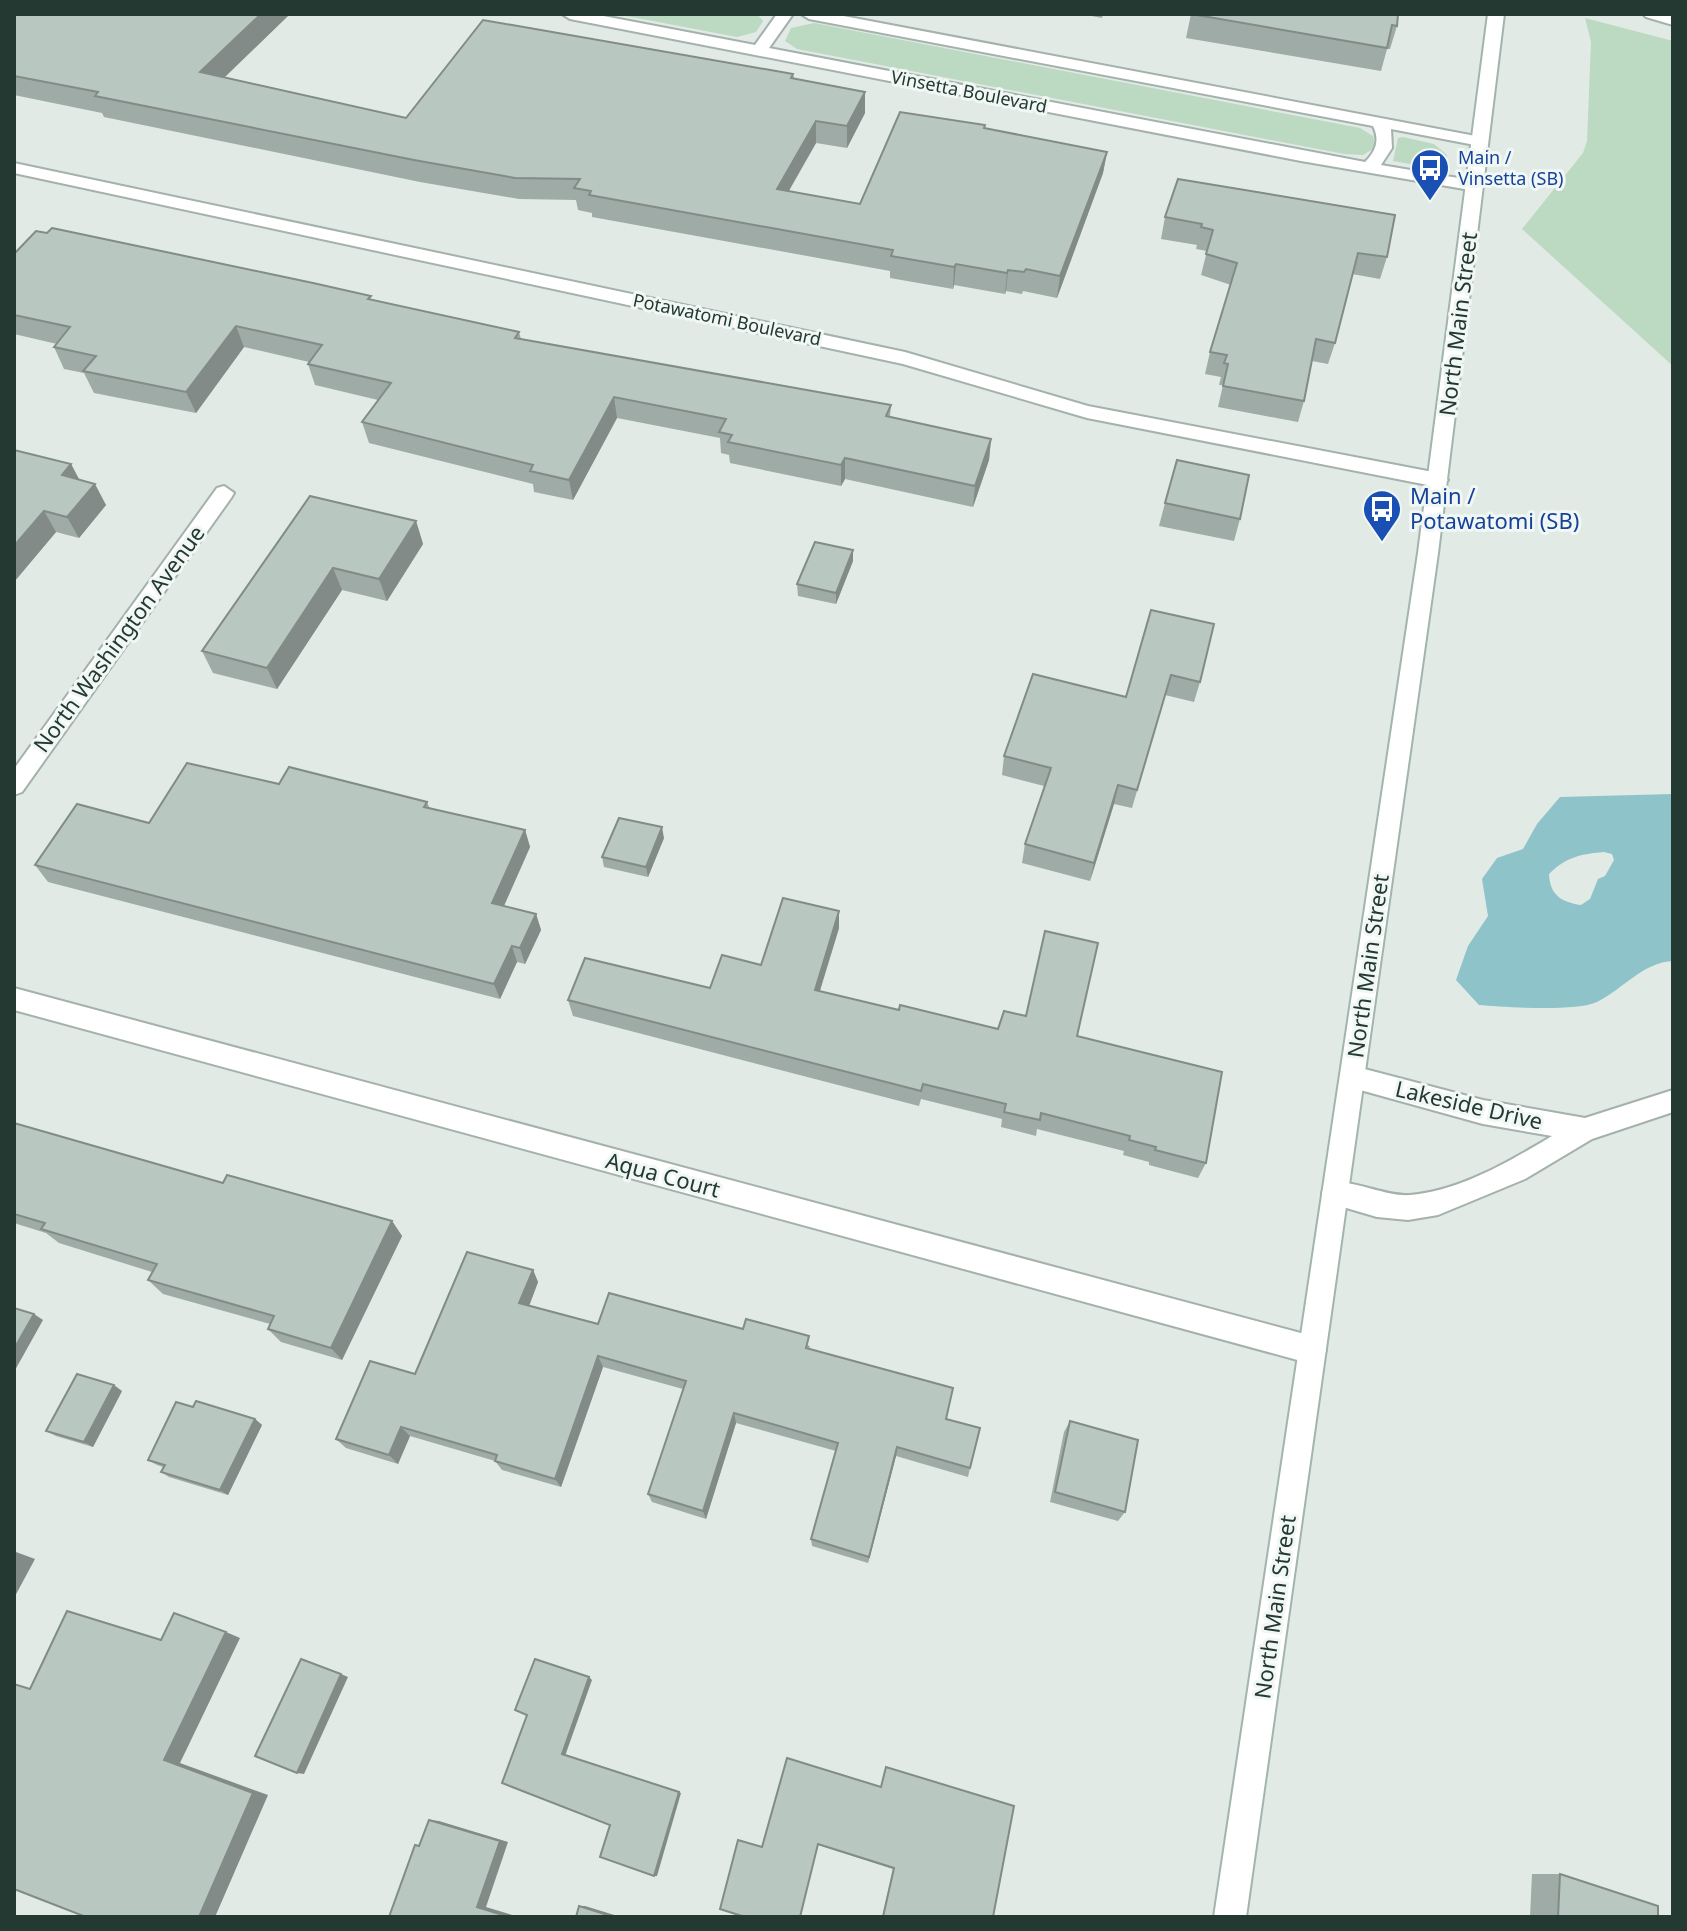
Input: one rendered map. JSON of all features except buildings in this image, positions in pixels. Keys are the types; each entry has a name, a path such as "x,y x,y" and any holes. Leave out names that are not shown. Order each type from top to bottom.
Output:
{"street":[{"name":"Vinsetta Boulevard","path":"570,14 1368,168 1476,186"},
{"path":"760,50 785,14"},
{"path":"809,14 1480,141"},
{"name":"North Main Street","path":"1230,1917 1438,480 1496,14"},
{"path":"1651,14 1673,20"},
{"path":"1368,168 1381,157 1386,142 1386,133 1380,124"},
{"name":"Potawatomi Boulevard","path":"14,168 905,358 1102,415 1438,480"},
{"name":"North Washington Avenue","path":"14,786 224,493"},
{"name":"Aqua Court","path":"14,999 1312,1350"},
{"name":"Lakeside Drive","path":"1353,1077 1483,1112 1585,1130"},
{"name":"Lakeside Drive","path":"1335,1193 1377,1205 1408,1208 1438,1203 1516,1171 1585,1130 1673,1101"}],"green space":[{"path":"616,14 757,14 763,21 756,32 737,37"},
{"path":"1585,18 1673,41 1673,366 1522,229 1583,153 1587,141 1591,42"},
{"path":"814,23 1360,128 1373,136 1376,147 1363,155 1344,154 797,49 785,41 791,28"},
{"path":"1398,138 1434,144 1447,155 1446,162 1426,167 1393,161"}],"water":[{"path":"1673,794 1673,961 1652,966 1606,997 1587,1005 1539,1008 1479,1005 1456,980 1468,946 1488,916 1482,879 1497,858 1523,849 1537,824 1560,797","holes":["1588,854 1612,854 1614,860 1605,876 1598,879 1590,899 1581,905 1568,902 1554,892 1549,874 1562,864"]}],"place":[{"name":"Main / Vinsetta (SB)","path":"1430,202"},
{"name":"Main / Potawatomi (SB)","path":"1382,543"}]}
